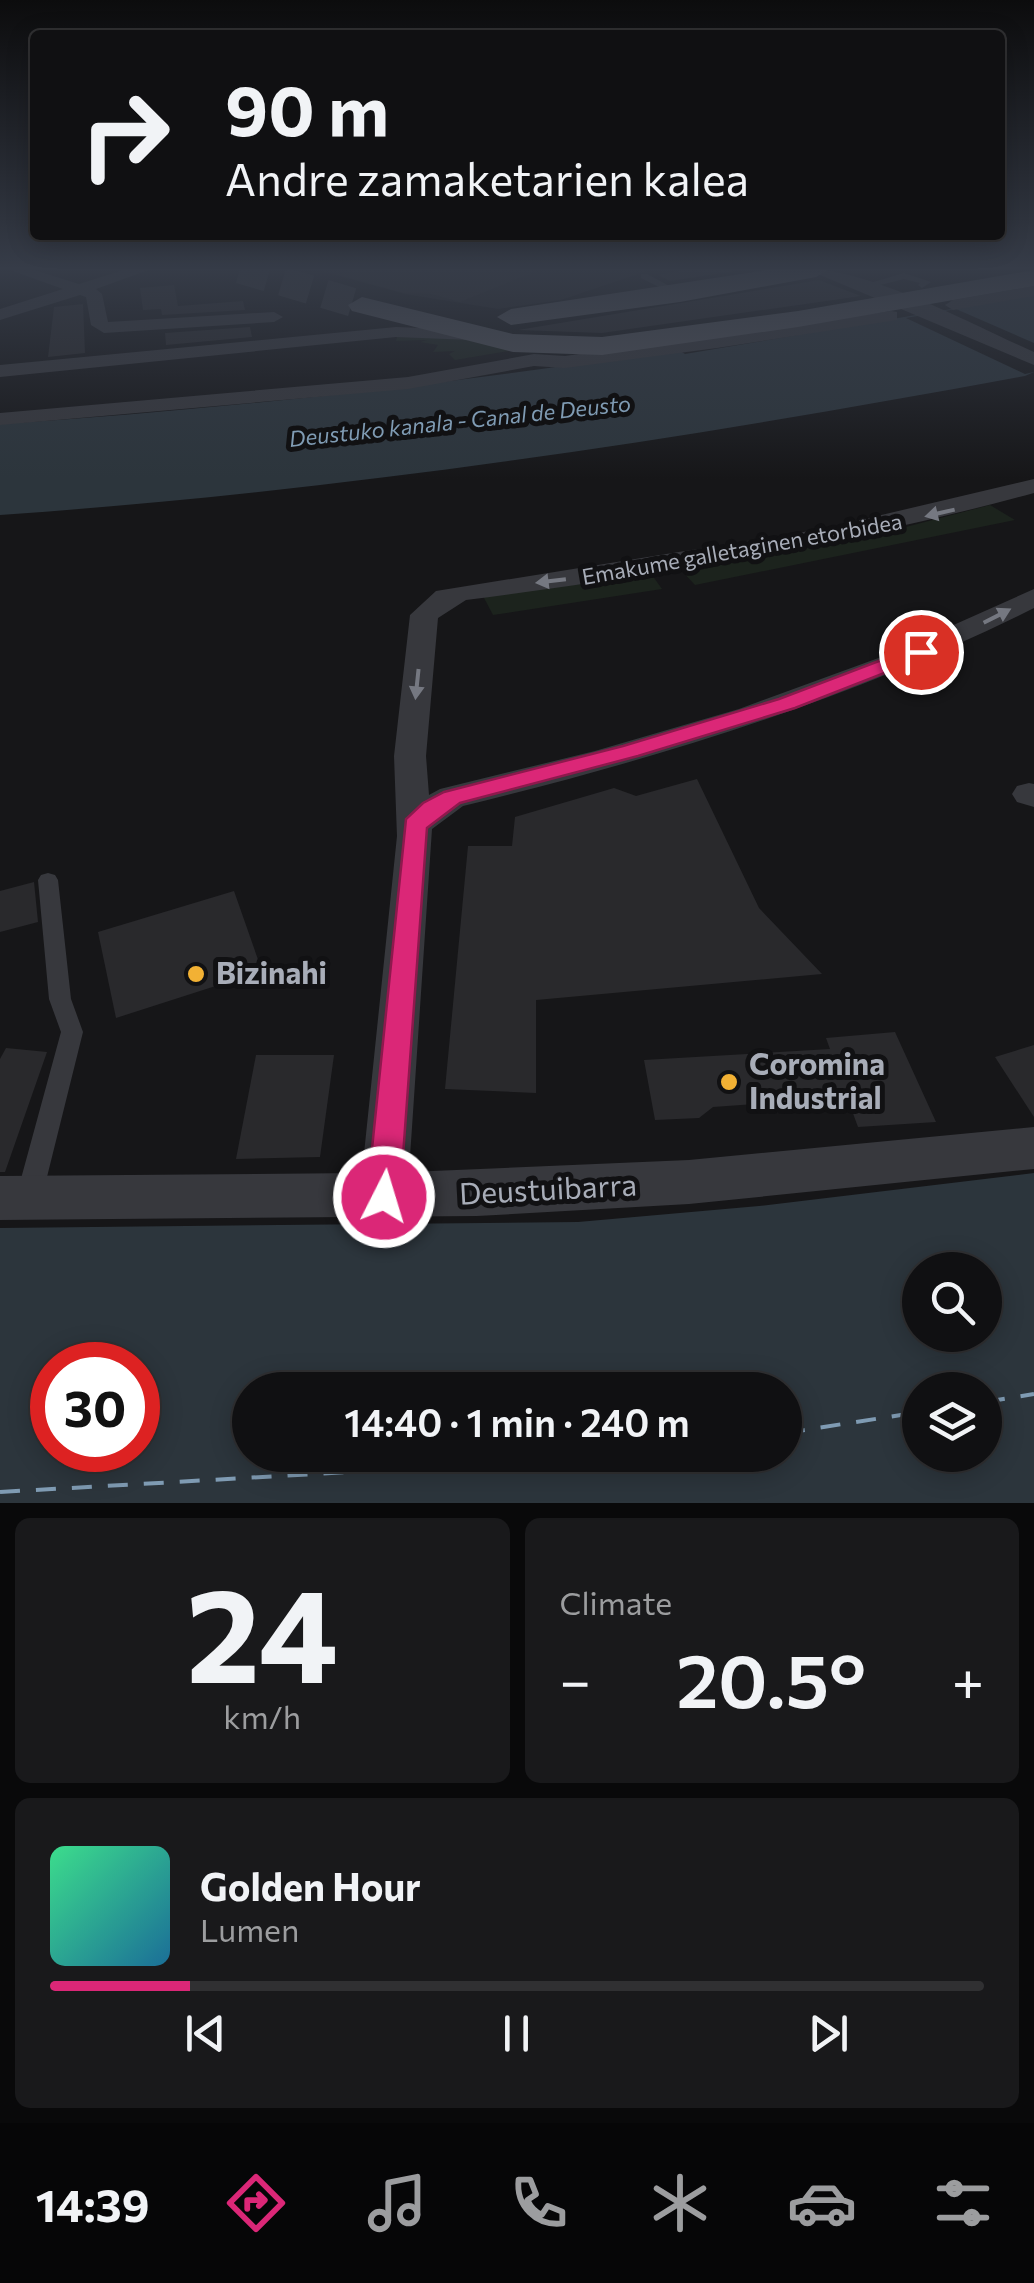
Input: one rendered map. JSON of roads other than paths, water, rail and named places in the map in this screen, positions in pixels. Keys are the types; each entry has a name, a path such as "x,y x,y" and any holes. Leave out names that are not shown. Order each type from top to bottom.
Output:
{"main road":[{"path":"499,339 545,346 660,339"}],"street":[{"path":"0,371 321,339"},
{"path":"0,419 408,383 534,360 565,362 736,339"},
{"path":"990,339 1034,359"},
{"name":"Emakume galletaginen etorbidea","path":"410,756 424,615 446,597 688,562 837,535 959,509 1034,486"},
{"path":"415,825 452,797 630,751 787,704 921,652 1034,596"},
{"path":"410,756 432,785 452,797"},
{"path":"384,1197 415,825 410,756"},
{"name":"Deustuibarra","path":"15,1198 384,1197 688,1182 1034,1148"}],"lane":[{"path":"15,1198 72,1032 60,999 48,880"}],"water":[{"name":"Deustuko kanala - Canal de Deusto","path":"773,339 1034,339 1034,372 770,421 514,460 258,492 0,515 0,424 339,394 677,349 685,354"},
{"path":"1034,1173 1034,1503 0,1503 0,1228 578,1222 759,1206"}],"place":[{"name":"Bizinahi","path":"196,974"},
{"name":"Coromina Industrial","path":"729,1082"}]}
